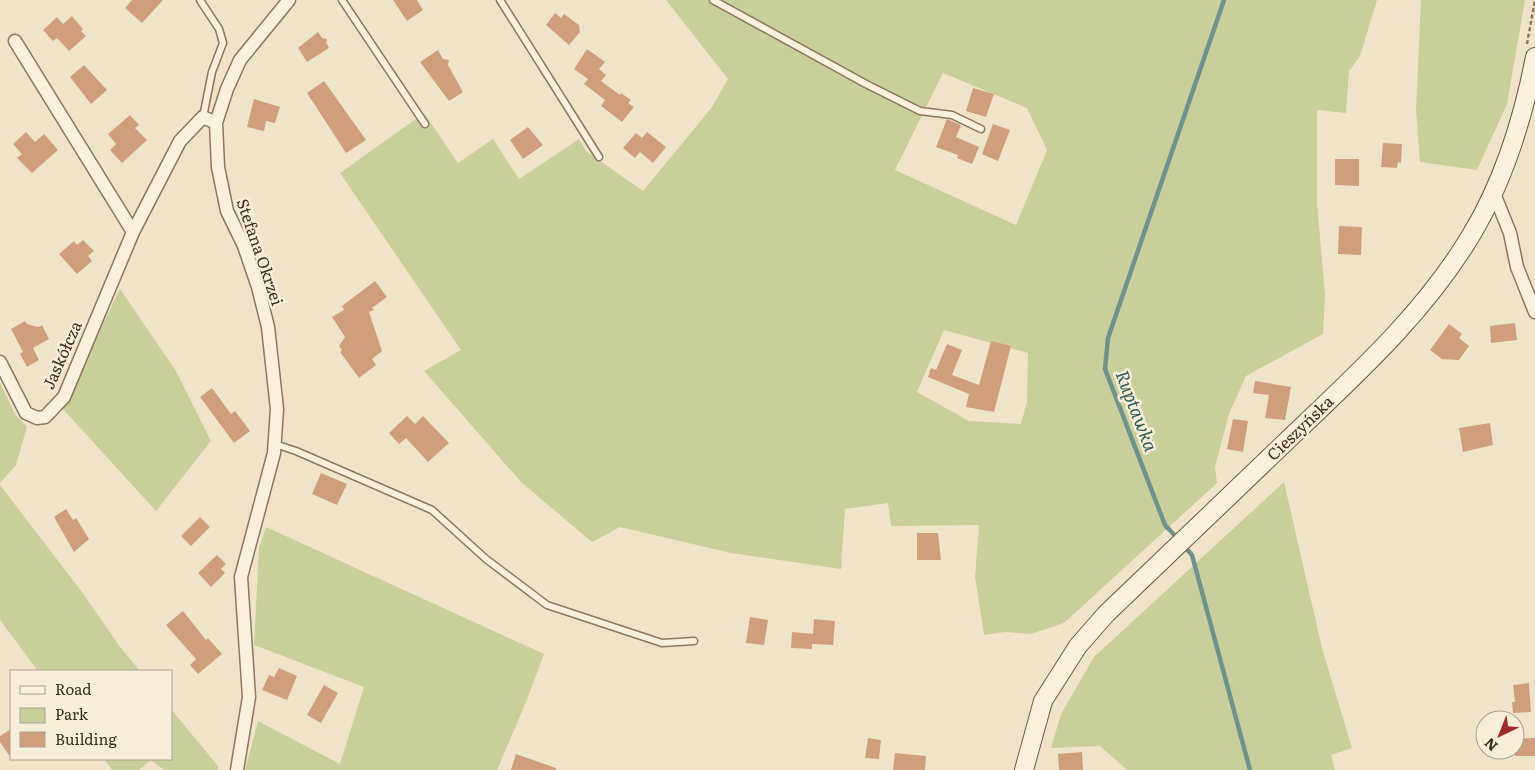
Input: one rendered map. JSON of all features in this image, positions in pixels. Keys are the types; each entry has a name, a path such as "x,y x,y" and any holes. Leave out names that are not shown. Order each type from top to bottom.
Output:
{"main road":[{"name":"Cieszyńska","path":"1024,770 1043,701 1078,646 1106,614 1358,373 1403,327 1441,281 1471,237 1493,191 1516,133 1529,108 1531,52"}],"street":[{"name":"Stefana Okrzei","path":"237,770 249,697 241,577 275,444 277,409 268,327 258,287 244,246 228,211 218,166 216,123 226,89 240,60 289,0"},
{"path":"15,41 133,232"},
{"path":"203,118 216,123"},
{"name":"Jaskółcza","path":"0,362 26,413 37,418 45,417 64,397 133,232 180,141 203,118"},
{"path":"1493,191 1510,233 1517,267 1535,312"}],"lane":[{"path":"200,0 219,29 223,43 212,72 203,118"},
{"path":"342,0 424,124"},
{"path":"500,0 599,157"},
{"path":"713,0 866,84 920,111 952,115 981,129"},
{"path":"275,444 296,450 432,510 486,559 547,605 662,643 694,641"}],"path":[{"path":"1531,52 1535,0"}],"green space":[{"path":"666,0 1377,0 1360,56 1349,71 1346,113 1317,110 1317,203 1325,294 1323,334 1246,376 1229,414 1215,467 1217,483 1064,623 1031,634 1005,632 984,635 975,577 979,525 891,526 888,503 845,509 841,569 731,553 620,527 592,542 521,482 424,371 461,350 340,173 424,113 458,163 493,139 519,179 579,139 586,151 643,191 712,107 728,79","holes":["943,73 1027,108 1047,150 1016,225 895,170","944,330 1028,353 1027,402 1021,424 969,421 917,392"]},
{"path":"1421,0 1525,0 1507,104 1477,170 1420,162 1416,110"},
{"path":"120,289 176,371 211,441 156,511 62,408"},
{"path":"0,383 15,414 27,427 16,465 0,483"},
{"path":"1284,482 1322,648 1352,748 1331,755 1335,770 1127,770 1100,746 1051,748 1061,714 1094,657"},
{"path":"0,485 139,670 37,670 0,620"},
{"path":"266,527 544,654 497,770 245,770 258,721 340,764 364,687 254,645 259,548"},
{"path":"172,710 218,766 218,770 164,770 151,760 172,760"},
{"path":"105,760 151,760 139,770 112,770"}],"building":[{"path":"132,0 163,0 142,23 125,8"},
{"path":"393,0 417,0 423,10 407,21"},
{"path":"555,13 561,18 564,14 579,25 580,32 569,45 546,25"},
{"path":"72,16 83,29 81,31 86,36 69,51 57,38 53,41 43,30 57,17 63,24"},
{"path":"318,32 322,38 327,39 326,43 329,48 307,62 298,48"},
{"path":"587,49 605,62 599,69 606,75 601,81 620,95 621,93 631,100 628,103 634,107 622,122 601,106 605,100 584,84 588,79 574,69"},
{"path":"438,50 443,59 449,60 448,65 463,92 449,101 420,62"},
{"path":"84,65 107,90 91,104 70,77"},
{"path":"324,81 366,140 346,153 307,93"},
{"path":"973,88 994,94 986,117 966,111"},
{"path":"254,99 280,107 275,123 266,121 264,131 247,127"},
{"path":"130,115 139,125 135,128 147,140 122,163 110,150 116,144 108,134"},
{"path":"947,119 961,125 956,137 979,147 972,164 957,158 958,155 936,147"},
{"path":"993,124 1010,130 998,161 982,154"},
{"path":"528,127 543,145 523,159 510,140"},
{"path":"26,132 35,142 44,134 58,150 32,173 17,158 22,154 13,144"},
{"path":"647,132 666,147 653,163 640,152 635,158 623,148 636,133 642,138"},
{"path":"1383,143 1402,144 1401,163 1398,162 1397,168 1381,167"},
{"path":"1335,159 1359,159 1359,186 1335,185"},
{"path":"1339,226 1362,227 1361,255 1338,254"},
{"path":"83,240 94,251 88,256 92,261 77,274 59,254 74,241 77,245"},
{"path":"375,281 387,297 372,308 374,310 369,312 382,351 372,359 376,365 359,378 340,352 342,350 339,346 345,337 332,317 344,310 342,306"},
{"path":"25,321 27,324 38,327 42,325 49,339 33,348 39,360 27,367 20,354 23,352 11,329"},
{"path":"1515,323 1517,340 1491,343 1490,326"},
{"path":"1449,324 1462,334 1459,338 1469,346 1459,360 1442,359 1430,350"},
{"path":"991,341 1011,346 994,412 966,407 969,394 928,377 931,368 936,370 947,344 962,350 952,375 979,385"},
{"path":"1255,381 1291,387 1285,420 1265,418 1269,395 1253,393"},
{"path":"212,388 231,414 235,411 250,431 234,443 200,397"},
{"path":"407,416 415,424 423,416 449,443 428,462 406,438 399,444 389,433"},
{"path":"1233,419 1248,421 1243,452 1227,449"},
{"path":"1490,423 1493,445 1463,452 1459,428"},
{"path":"321,473 347,484 337,505 312,494"},
{"path":"66,509 73,520 76,518 89,539 74,552 54,517"},
{"path":"200,517 210,527 191,546 181,536"},
{"path":"917,533 938,533 941,560 917,560"},
{"path":"217,555 226,564 221,569 225,573 211,587 198,573"},
{"path":"183,611 206,640 208,638 222,654 198,674 190,665 196,659 166,625"},
{"path":"750,617 768,620 764,645 746,643"},
{"path":"814,619 835,621 833,645 812,644 812,649 791,648 792,632 813,634"},
{"path":"279,668 297,676 287,700 262,690 269,675 274,677"},
{"path":"1529,683 1531,712 1513,710 1512,702 1515,702 1513,685"},
{"path":"324,685 338,693 321,723 307,715"},
{"path":"10,730 10,757 0,742 0,736"},
{"path":"868,738 881,740 879,759 865,758"},
{"path":"1525,738 1535,738 1535,756 1525,756"},
{"path":"1082,752 1083,770 1059,770 1058,754"},
{"path":"895,753 926,756 925,770 893,770"},
{"path":"516,754 556,768 556,770 511,770"}],"waterway":[{"name":"Ruptawka","path":"1179,540 1165,525 1105,369 1108,338 1224,0"},
{"name":"Ruptawka","path":"1184,546 1192,555 1250,770"}]}
